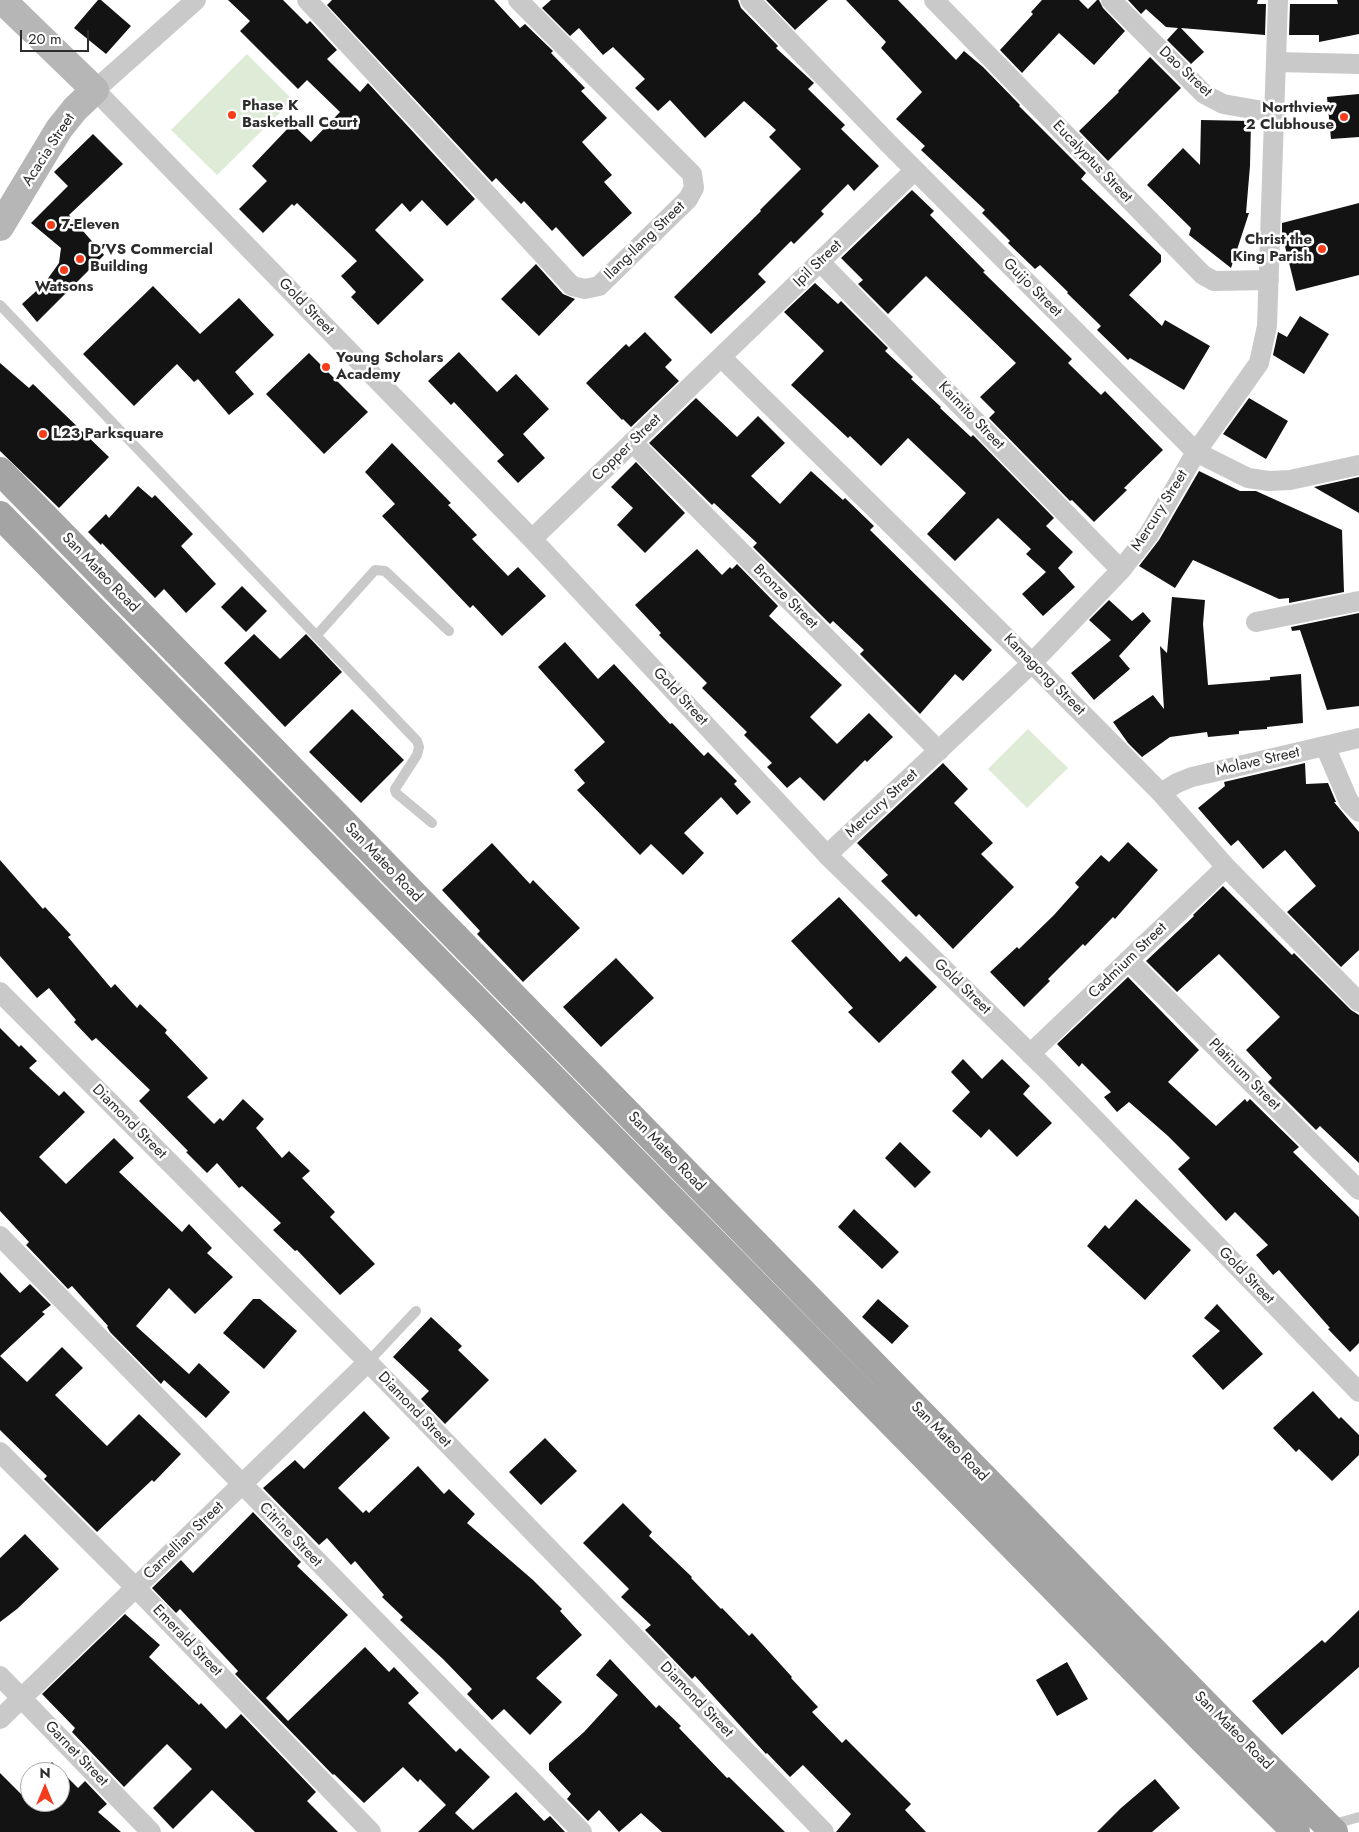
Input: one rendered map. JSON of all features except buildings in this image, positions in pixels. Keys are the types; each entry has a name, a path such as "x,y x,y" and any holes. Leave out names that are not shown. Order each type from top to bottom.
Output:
{"main road":[{"name":"San Mateo Road","path":"0,471 1223,1722 1331,1829"},
{"name":"San Mateo Road","path":"0,515 1204,1741 1292,1828"}],"street":[{"name":"Gold Street","path":"2,0 95,90 532,539 827,855 1030,1054 1359,1392"},
{"name":"Acacia Street","path":"0,227 59,129 75,110 196,0"},
{"name":"Ilang-Ilang Street","path":"307,0 572,286 585,289 599,286 688,199 694,188 692,174 518,0"},
{"name":"Guijo Street","path":"750,0 1196,452 1248,478 1269,481 1290,480 1359,465"},
{"name":"Eucalyptus Street","path":"934,0 1202,275 1214,281 1269,280"},
{"name":"Dao Street","path":"1111,0 1204,94 1223,104 1275,113"},
{"name":"Mercury Street","path":"827,855 1032,663 1121,570 1149,534 1196,452 1259,363 1267,326 1278,0"},
{"path":"1277,62 1359,64"},
{"name":"Ipil Street","path":"721,357 916,170"},
{"name":"Kaimito Street","path":"820,262 1121,570"},
{"name":"Copper Street","path":"532,539 721,357"},
{"name":"Kamagong Street","path":"721,357 1032,663 1161,793 1226,867 1359,1002"},
{"name":"Bronze Street","path":"632,442 939,751"},
{"path":"1256,622 1359,600"},
{"name":"Molave Street","path":"1161,793 1177,783 1192,777 1359,738"},
{"path":"1325,746 1349,802 1359,812"},
{"name":"Cadmium Street","path":"1030,1054 1226,867"},
{"name":"Platinum Street","path":"1128,960 1359,1190"},
{"name":"Diamond Street","path":"0,992 368,1362 824,1832"},
{"name":"Citrine Street","path":"0,1236 582,1832"},
{"name":"Carnellian Street","path":"0,1719 368,1362"},
{"name":"Emerald Street","path":"0,1452 136,1588 370,1832"},
{"name":"Garnet Street","path":"0,1676 151,1832"}],"lane":[{"path":"0,306 417,741 419,747 417,755 395,789 396,793 432,823"},
{"path":"316,636 375,570 385,571 449,630"},
{"path":"368,1362 416,1311"},
{"path":"1331,1829 1359,1817"}],"green space":[{"name":"Phase K Basketball Court","path":"247,54 293,100 217,175 171,130"},
{"path":"1028,729 1068,768 1027,808 988,769"}],"place":[{"name":"Phase K Basketball Court","path":"232,115"},
{"name":"Northview 2 Clubhouse","path":"1344,117"},
{"name":"7-Eleven","path":"51,225"},
{"name":"Christ the King Parish","path":"1322,249"},
{"name":"D'VS Commercial Building","path":"80,259"},
{"name":"Watsons","path":"64,270"},
{"name":"Young Scholars Academy","path":"326,367"},
{"name":"L23 Parksquare","path":"43,434"}]}
